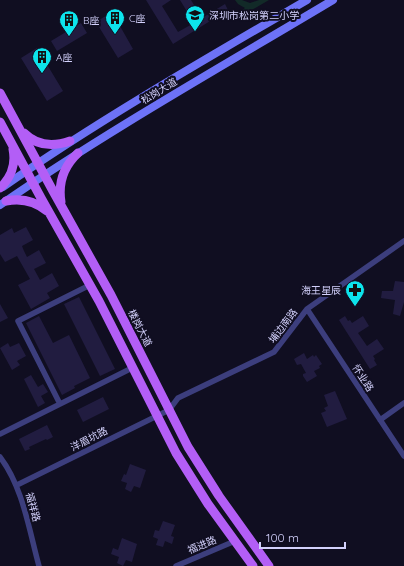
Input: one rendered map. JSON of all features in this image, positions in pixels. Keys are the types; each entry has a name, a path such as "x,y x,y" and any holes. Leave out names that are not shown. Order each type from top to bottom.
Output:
{"main road":[{"name":"松岗大道","path":"0,188 70,142 186,71 307,0"},
{"name":"松岗大道","path":"3,203 78,153 193,82 333,0"},
{"name":"楼岗大道","path":"0,93 111,295 188,447 208,480 269,566"},
{"path":"0,122 90,285 176,453 193,482 253,566"},
{"path":"19,127 25,135 42,144 52,146 70,142"},
{"path":"0,188 10,176 14,160 12,147 7,135"},
{"path":"62,208 60,196 62,178 70,162 78,153"},
{"path":"3,203 18,200 30,201 40,206 50,214"}],"street":[{"name":"埔边南路","path":"169,410 178,398 274,352 307,309 404,241"},
{"path":"60,404 18,321 90,285"},
{"name":"怀业路","path":"307,309 404,456"},
{"path":"0,434 132,368"},
{"path":"380,420 404,403"},
{"name":"洋眉坑路","path":"17,485 169,410"},
{"name":"福祥路","path":"0,457 7,465 17,485 39,566"},
{"name":"福进路","path":"176,566 235,542"}],"green space":[{"path":"235,0 242,0 250,3 259,0 269,0 243,15 241,11 245,8 238,4"}],"building":[{"path":"146,0 171,0 162,6 178,32 194,23 180,0 191,0 202,18 225,4 228,10 173,44"},
{"name":"C座","path":"112,12 133,49 118,58 96,22"},
{"name":"B座","path":"81,23 87,33 57,51 51,41"},
{"name":"A座","path":"37,48 63,91 47,101 21,58"},
{"path":"26,227 33,240 22,246 27,257 39,250 46,263 34,269 40,280 52,273 59,286 47,293 50,298 31,309 18,285 30,279 17,256 5,262 0,254 0,235 12,228 14,233"},
{"path":"395,281 404,282 404,302 400,316 393,314 395,300 381,298 382,291 393,291"},
{"path":"79,297 115,369 100,376 64,304"},
{"path":"0,304 8,318 0,322"},
{"path":"39,316 53,343 69,335 90,378 74,386 75,388 62,395 26,323"},
{"path":"345,316 348,321 350,320 352,323 363,316 369,326 358,333 367,346 377,339 384,349 373,356 377,365 370,369 339,320"},
{"path":"8,343 10,347 19,343 26,356 17,361 20,365 12,370 0,348"},
{"path":"304,353 307,359 313,355 314,357 316,355 322,364 319,366 320,368 314,371 317,376 307,382 303,376 303,374 306,373 301,364 297,365 294,359"},
{"path":"31,375 38,387 43,384 48,392 41,396 45,403 38,407 24,379"},
{"path":"335,391 347,419 327,427 321,413 326,411 324,408 328,406 324,395"},
{"path":"103,397 109,409 83,422 77,410"},
{"path":"47,425 53,437 29,447 30,449 25,451 19,439"},
{"path":"130,464 146,470 140,488 134,486 131,492 125,489 127,483 121,481 124,474 126,475"},
{"path":"163,521 175,525 171,536 174,537 172,544 165,541 163,547 156,545 158,539 153,537 155,530 159,531"},
{"path":"122,538 137,544 132,562 126,560 123,566 117,563 119,557 111,554 113,548 118,550"}],"place":[{"name":"深圳市松岗第二小学","path":"195,32"},
{"name":"C座","path":"115,35"},
{"name":"B座","path":"69,37"},
{"name":"A座","path":"42,74"},
{"name":"海王星辰","path":"355,307"}]}
